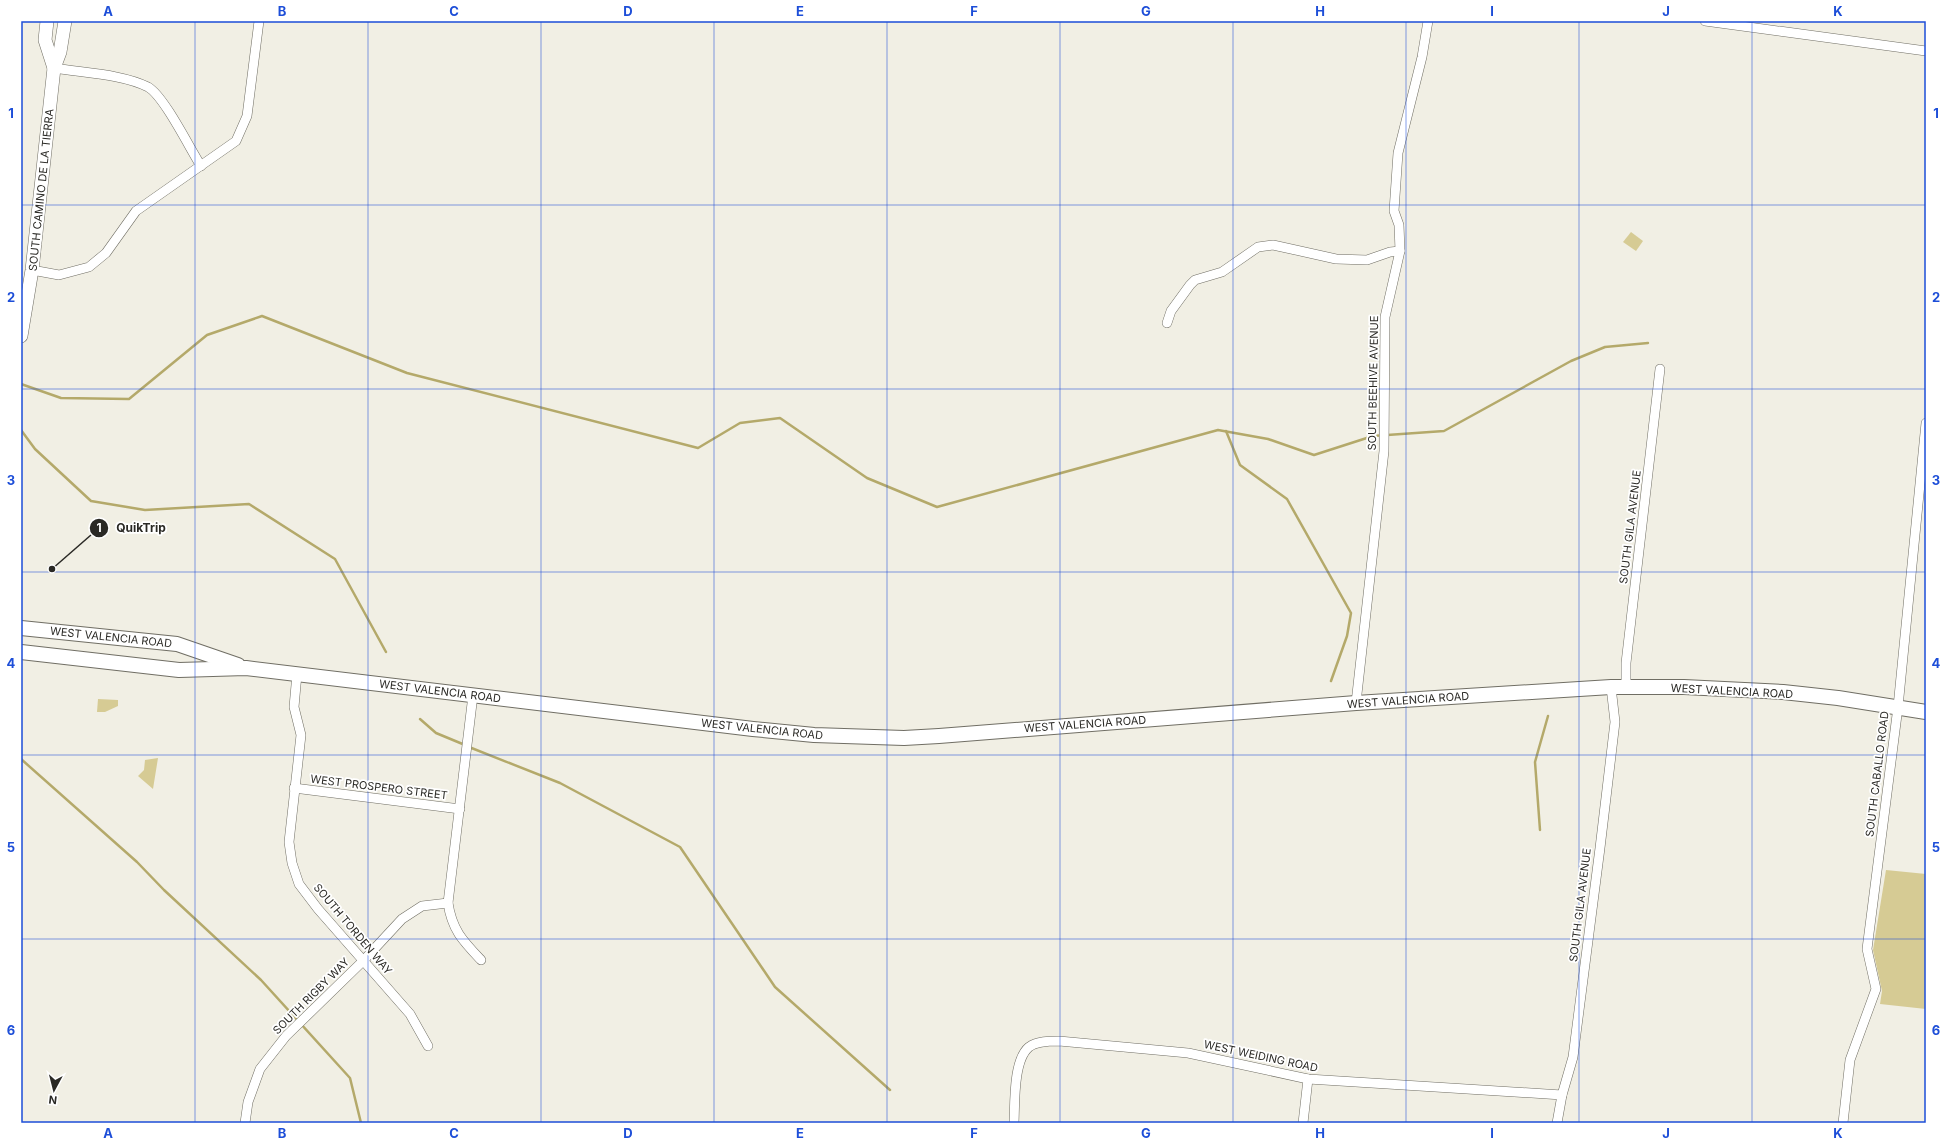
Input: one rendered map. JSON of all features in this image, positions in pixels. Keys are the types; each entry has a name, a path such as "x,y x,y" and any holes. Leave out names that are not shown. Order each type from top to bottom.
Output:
{"main road":[{"name":"WEST VALENCIA ROAD","path":"21,628 177,644 246,668"},
{"name":"WEST VALENCIA ROAD","path":"21,652 179,670 246,668 795,733 904,738 1356,703 1611,687 1684,687 1776,692 1838,698 1926,712"}],"street":[{"name":"SOUTH CAMINO DE LA TIERRA","path":"47,21 45,40 54,68"},
{"name":"SOUTH CAMINO DE LA TIERRA","path":"21,336 32,270 54,68 60,52 64,21"},
{"path":"32,270 59,275 89,267 106,253 136,211 236,141 247,116 259,21"},
{"name":"SOUTH BEEHIVE AVENUE","path":"1356,703 1384,451 1385,317 1400,250 1399,225 1394,211 1398,153 1422,57 1428,21"},
{"path":"1705,21 1926,50"},
{"path":"54,68 121,78 148,88 163,103 201,166"},
{"path":"1167,324 1171,311 1195,280 1222,272 1258,247 1273,246 1336,259 1366,260 1400,250"},
{"name":"SOUTH GILA AVENUE","path":"1626,687 1626,663 1660,369"},
{"name":"SOUTH CABALLO ROAD","path":"1843,1123 1850,1060 1876,989 1867,949 1898,707 1926,423"},
{"name":"SOUTH TORDEN WAY","path":"297,674 294,707 301,735 289,842 292,863 299,884 363,961 410,1014 428,1046"},
{"name":"SOUTH GILA AVENUE","path":"1557,1123 1562,1095 1573,1057 1601,841 1615,722 1611,687"},
{"path":"473,695 448,903 450,919 459,936 481,960"},
{"name":"WEST PROSPERO STREET","path":"294,788 460,809"},
{"name":"SOUTH RIGBY WAY","path":"245,1123 248,1102 260,1069 286,1036 363,961 402,919 422,906 448,903"},
{"name":"WEST WEIDING ROAD","path":"1014,1123 1018,1067 1029,1047 1044,1042 1059,1040 1175,1051 1308,1079 1562,1095"},
{"path":"1303,1123 1308,1079"}],"shaded area":[{"path":"1631,232 1643,241 1636,251 1623,242"},
{"path":"98,699 118,700 118,706 105,712 97,712"},
{"path":"158,758 153,789 138,776 144,770 145,760"},
{"path":"1886,870 1926,874 1926,1009 1880,1004 1882,991 1873,950"}],"waterway":[{"path":"21,384 61,398 129,399 207,335 262,316 407,373 698,448 740,423 780,418 867,478 937,507 1218,430 1268,439 1314,455 1373,436 1444,431 1571,361 1605,347 1648,343"},
{"path":"21,430 35,449 91,501 145,510 249,504 335,559 386,652"},
{"path":"1226,431 1240,465 1287,499 1351,613 1347,636 1331,681"},
{"path":"1540,830 1535,762 1548,716"},
{"path":"420,719 436,733 465,745"},
{"path":"469,747 560,783 680,847 775,987 890,1090"},
{"path":"21,759 137,862 164,890 261,980 350,1078 361,1123"}],"place":[{"name":"QuikTrip","path":"52,569"}]}
